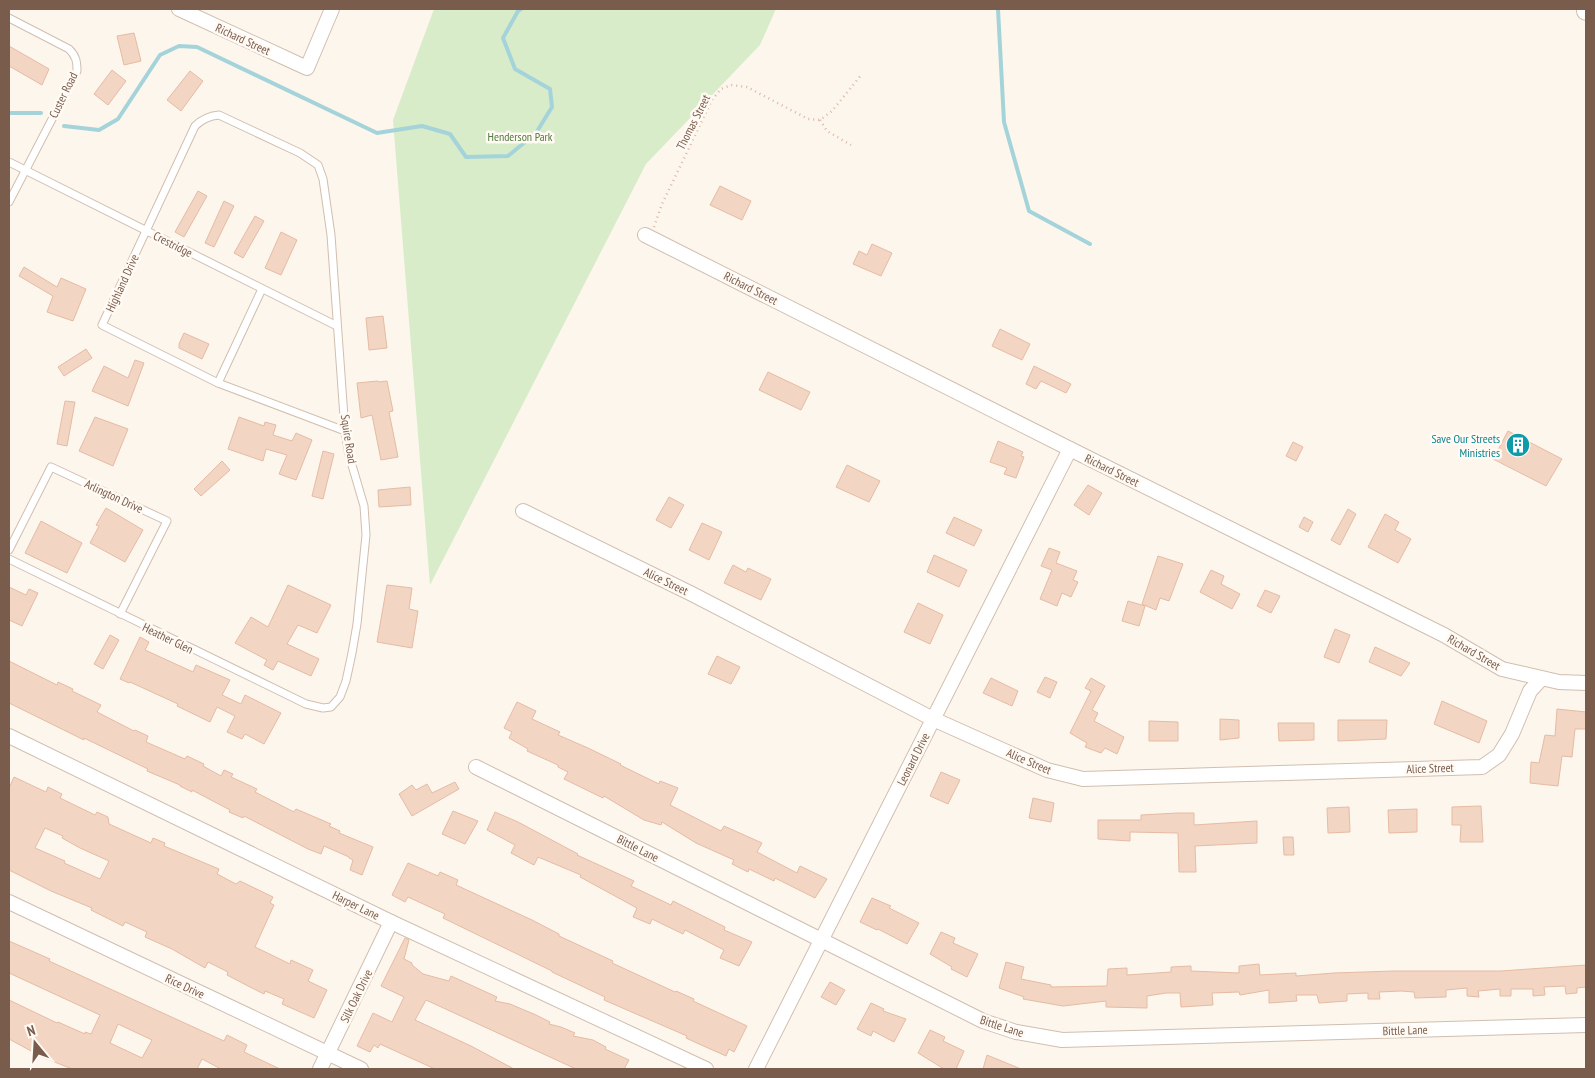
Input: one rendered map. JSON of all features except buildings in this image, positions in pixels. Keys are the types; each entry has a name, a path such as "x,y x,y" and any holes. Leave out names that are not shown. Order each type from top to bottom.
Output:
{"street":[{"name":"Richard Street","path":"179,9 307,68 332,9"},
{"name":"Richard Street","path":"648,236 1444,635 1502,668 1541,679 1586,683"},
{"name":"Leonard Drive","path":"756,1069 1070,449"},
{"name":"Alice Street","path":"522,511 692,594 933,719 1047,770 1083,780 1482,767 1499,755 1512,734 1530,691 1541,679"},
{"name":"Harper Lane","path":"9,736 391,922 706,1069"},
{"name":"Bittle Lane","path":"476,767 983,1022 1016,1032 1062,1040 1586,1025"},
{"name":"Rice Drive","path":"9,902 361,1069"},
{"name":"Silk Oak Drive","path":"320,1069 391,922"}],"lane":[{"name":"Custer Road","path":"9,18 69,48 75,54 77,62 77,71 9,202"},
{"name":"Highland Drive","path":"318,165 300,153 220,115 210,116 202,120 194,126 102,325 218,383 345,430"},
{"name":"Crestridge","path":"9,162 337,326"},
{"name":"Squire Road","path":"318,165 323,179 330,235 345,430 349,455 364,506 366,535 357,624 352,653 340,698 331,707"},
{"path":"218,383 262,289"},
{"name":"Arlington Drive","path":"9,550 51,467 167,521 120,614"},
{"name":"Heather Glen","path":"9,559 306,704 322,708 331,707"}],"path":[{"path":"851,146 827,131 820,120 832,111 862,74"},
{"name":"Thomas Street","path":"648,236 712,100 721,89 732,85 747,87 808,119 820,120"}],"green space":[{"name":"Henderson Park","path":"434,9 776,9 760,45 646,164 430,585 393,120"}],"waterway":[{"path":"64,126 99,130 118,119 160,55 179,46 197,47 377,133 422,126 450,134 466,157 508,156 536,133 552,107 550,89 515,69 503,38 521,9"},
{"path":"998,9 1004,122 1029,211 1090,244"},
{"path":"9,113 41,113"}],"place":[{"name":"Save Our Streets Ministries","path":"1518,445"}]}
